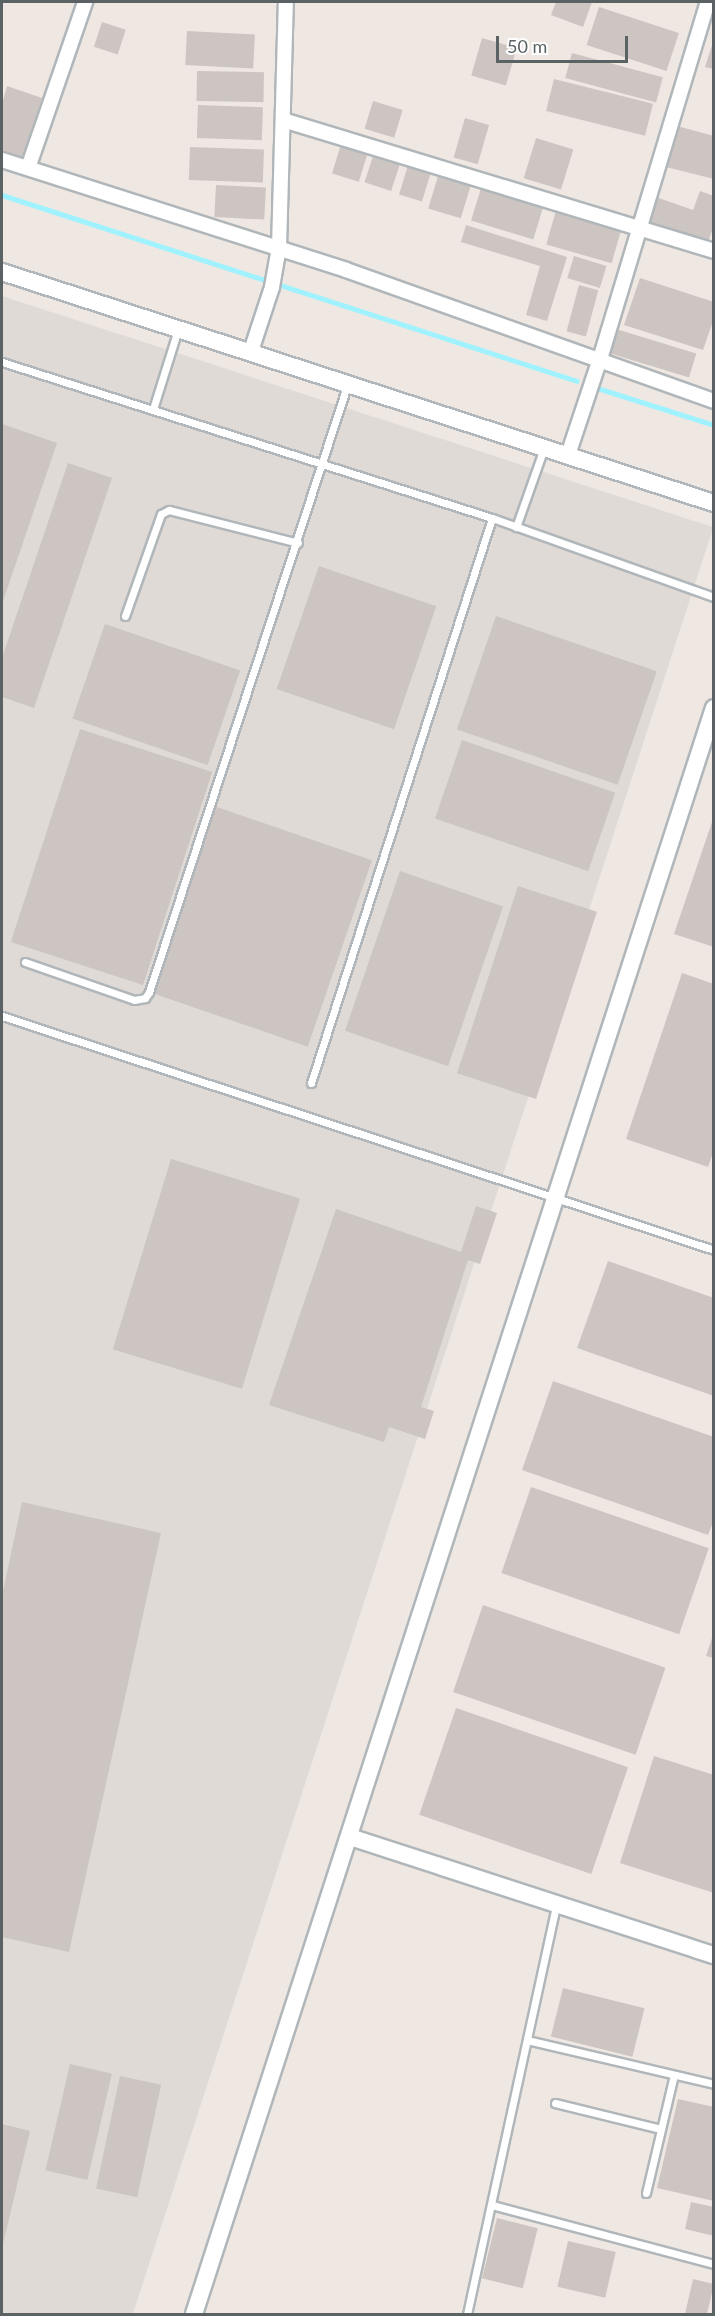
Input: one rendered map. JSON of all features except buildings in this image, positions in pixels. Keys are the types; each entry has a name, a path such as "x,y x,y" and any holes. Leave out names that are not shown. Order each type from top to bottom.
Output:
{"street":[{"path":"28,168 85,2"},
{"path":"251,351 272,287 279,248 286,2"},
{"path":"568,455 600,360 638,226 708,2"},
{"path":"283,120 638,226 714,251"},
{"path":"2,160 279,248 714,401"},
{"path":"2,272 714,503"},
{"path":"194,2314 350,1837 553,1198 714,708"},
{"path":"350,1837 714,1955"}],"lane":[{"path":"153,409 178,329"},
{"path":"2,362 492,518 714,597"},
{"path":"25,962 134,1000 145,998 298,543 348,384"},
{"path":"516,527 544,448"},
{"path":"125,616 161,513 169,510 298,543"},
{"path":"311,1083 492,518"},
{"path":"2,1016 714,1250"},
{"path":"467,2314 556,1905"},
{"path":"527,2040 714,2084"},
{"path":"646,2193 674,2075"},
{"path":"555,2103 661,2129"},
{"path":"492,2205 714,2264"}],"shaded area":[{"path":"2,296 713,527 133,2314 2,2314"}],"waterway":[{"path":"2,195 577,381"},
{"path":"594,387 714,425"}]}
